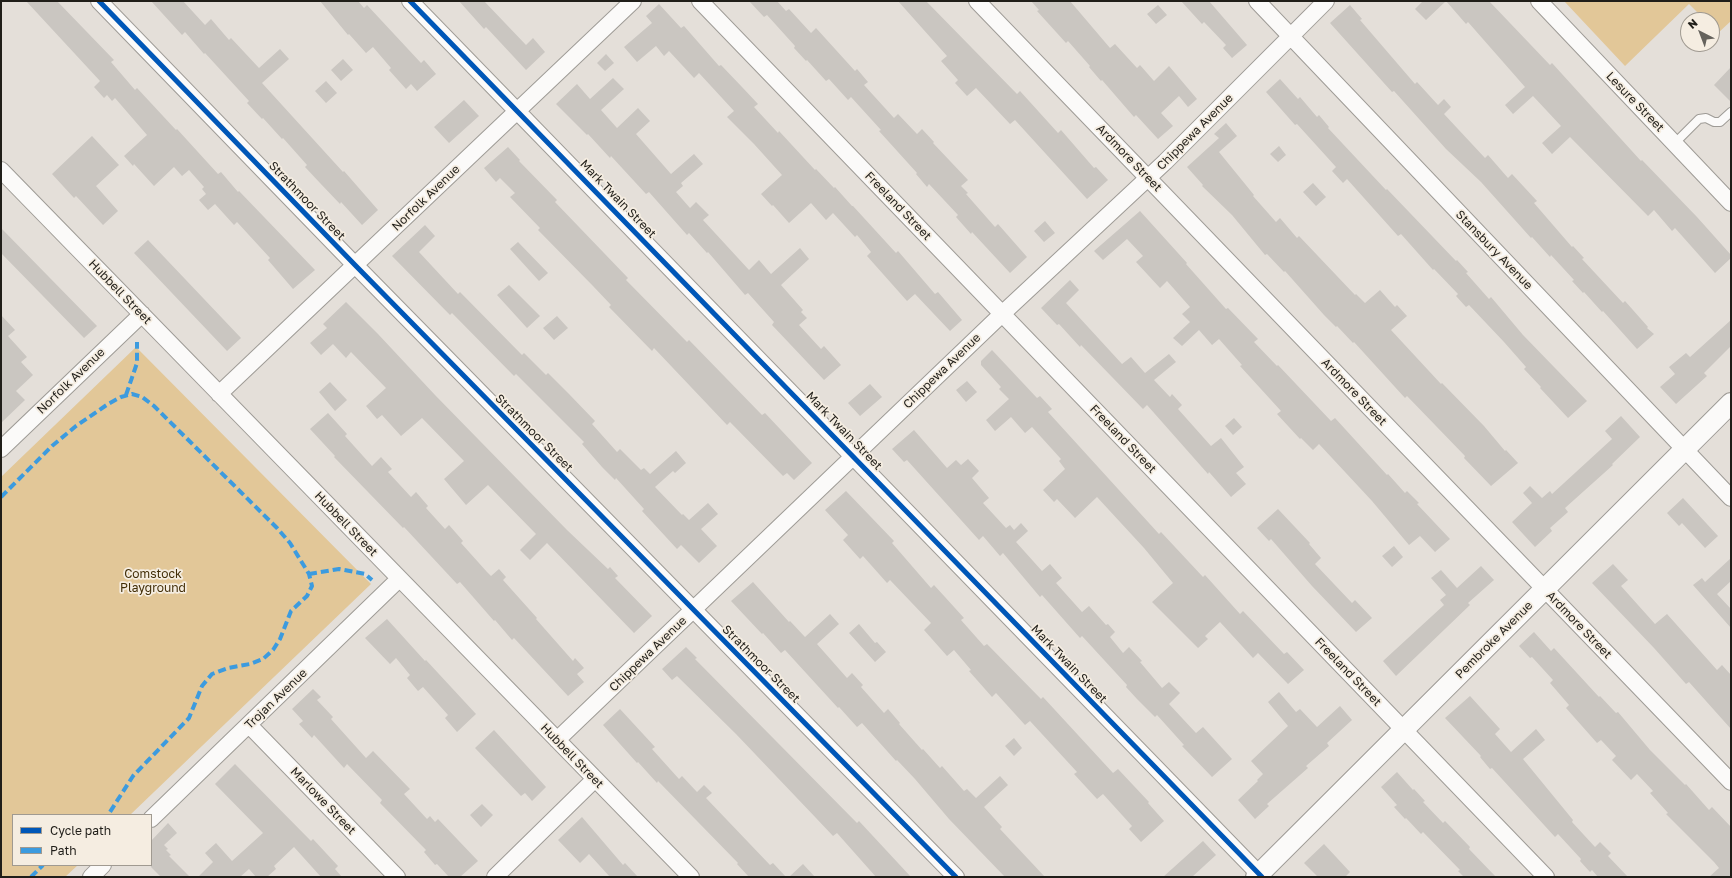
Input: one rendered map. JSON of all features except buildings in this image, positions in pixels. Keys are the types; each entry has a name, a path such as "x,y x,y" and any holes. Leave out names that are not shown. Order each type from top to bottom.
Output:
{"street":[{"name":"Strathmoor Street","path":"99,1 355,265 956,877"},
{"name":"Mark Twain Street","path":"410,1 854,456 1259,876"},
{"name":"Norfolk Avenue","path":"220,394 633,1"},
{"name":"Freeland Street","path":"700,1 1546,877"},
{"name":"Ardmore Street","path":"977,1 1731,782"},
{"name":"Stansbury Avenue","path":"1257,1 1731,498"},
{"name":"Chippewa Avenue","path":"557,740 1002,314 1147,178 1326,1"},
{"name":"Lesure Street","path":"1539,1 1731,203"},
{"name":"Hubbell Street","path":"1,170 691,877"},
{"name":"Norfolk Avenue","path":"1,449 142,314"},
{"name":"Pembroke Avenue","path":"1259,876 1731,403"},
{"name":"Trojan Avenue","path":"152,818 399,579"},
{"name":"Marlowe Street","path":"249,725 397,877"},
{"path":"494,877 595,779"}],"lane":[{"path":"1674,144 1699,119 1706,118 1714,122 1720,122 1731,112"}],"green space":[{"path":"1564,1 1731,1 1731,21 1720,31 1720,12 1697,12 1689,4 1625,66"},
{"name":"Comstock Playground","path":"136,347 371,584 131,814 12,814 12,866 77,866 65,877 1,877 1,477"}],"marked path":[{"path":"126,395 137,363 137,342"},
{"path":"1,497 52,446 76,426 108,404 121,397 132,394 142,397 154,406 277,528 290,543 309,574 312,586 307,596 291,611 280,639 273,650 263,659 250,664 228,668 212,674 202,686 189,718 133,776 109,814"},
{"path":"309,574 339,569 365,574 372,580"},
{"path":"31,877 42,866"}],"cycle path":[{"path":"99,1 355,265 956,877"},
{"path":"410,1 1262,877"}]}
